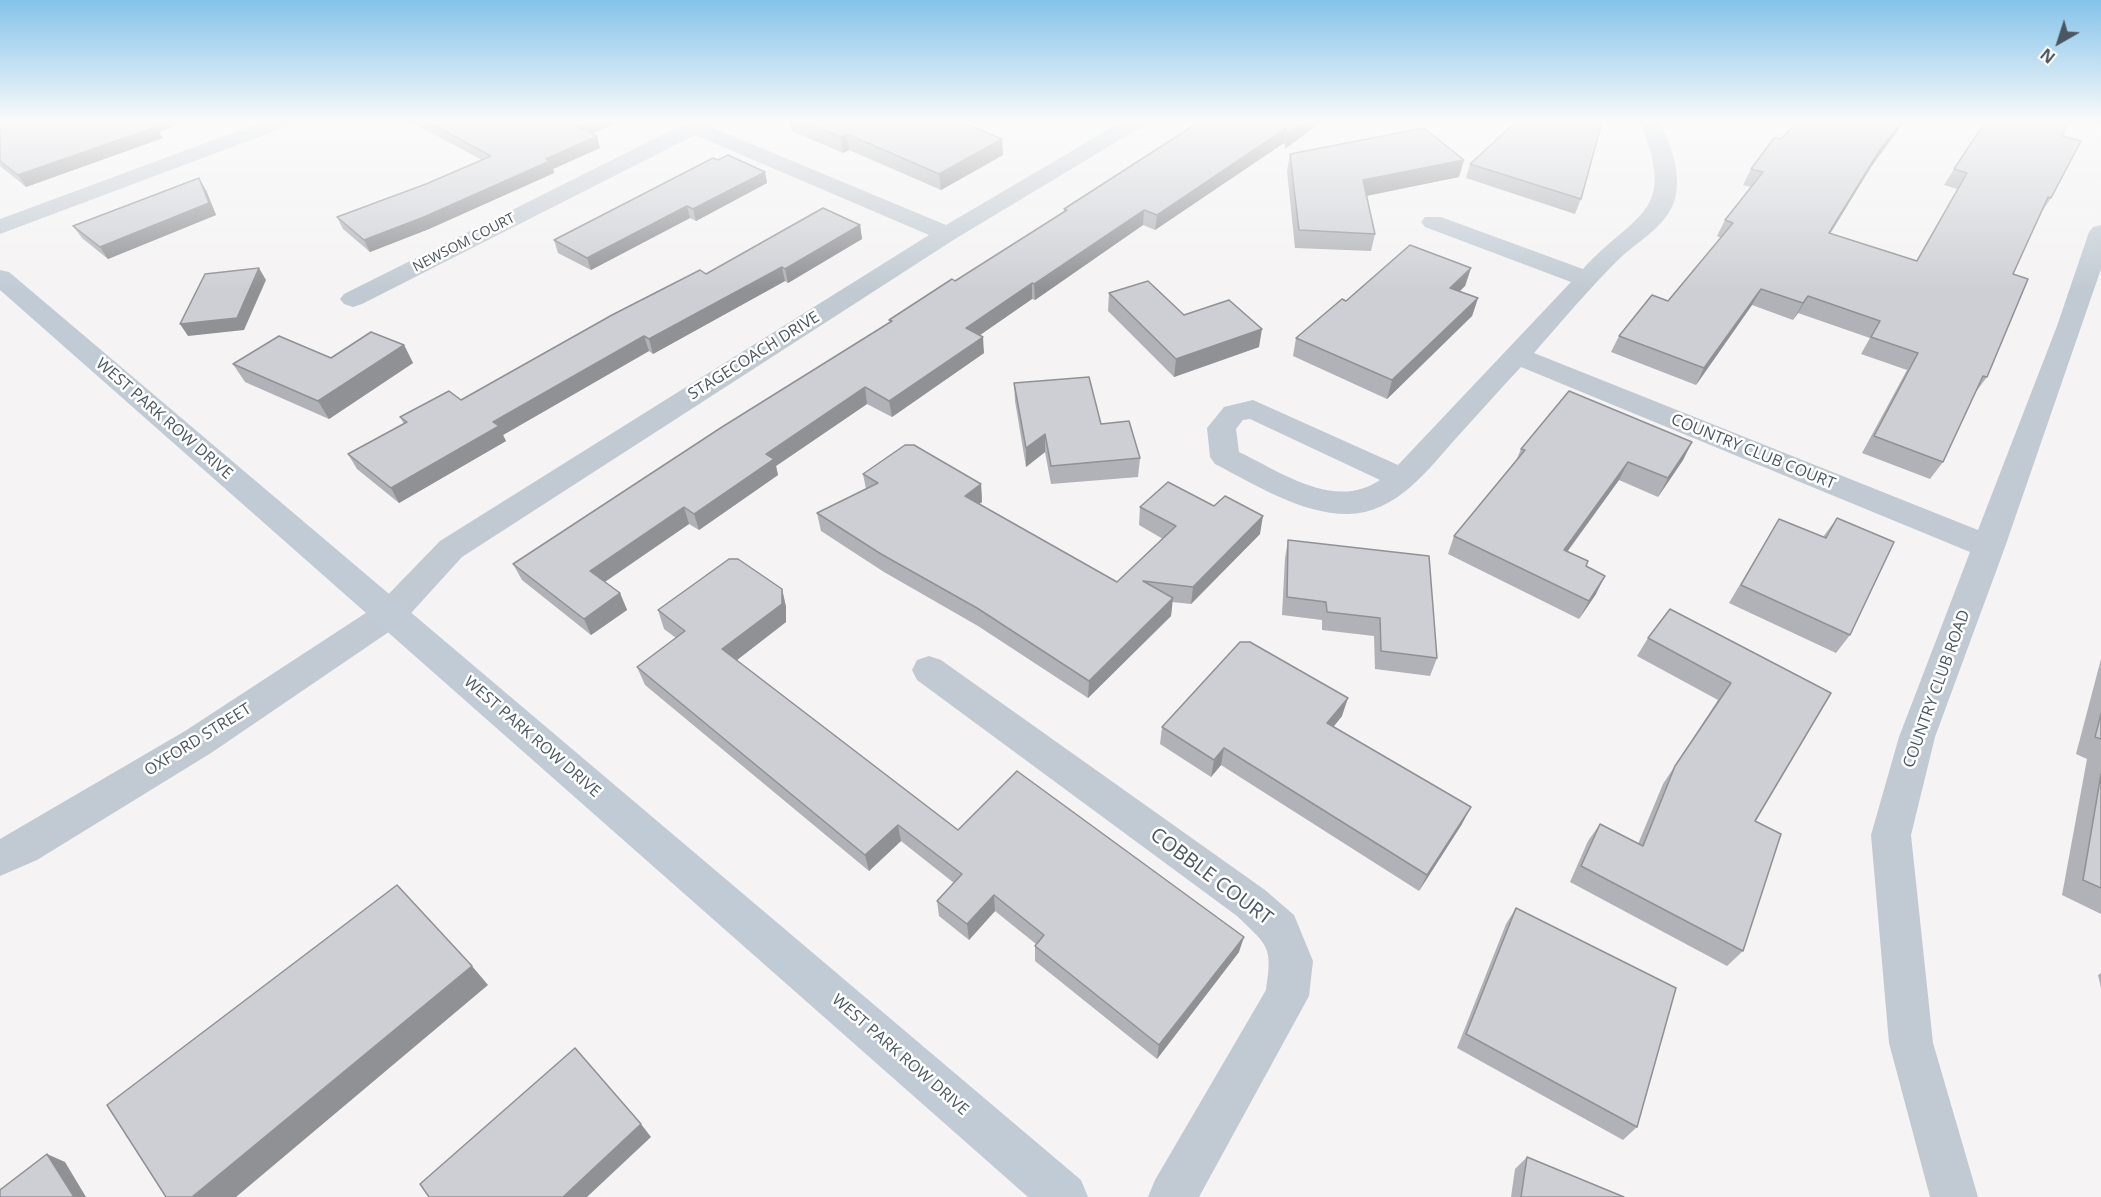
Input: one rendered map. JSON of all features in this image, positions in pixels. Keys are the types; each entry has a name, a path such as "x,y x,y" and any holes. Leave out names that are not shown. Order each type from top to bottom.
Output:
{"main road":[{"name":"WEST PARK ROW DRIVE","path":"0,277 1064,1197"}],"street":[{"path":"0,227 132,178"},
{"name":"NEWSOM COURT","path":"353,299 593,178"},
{"path":"820,178 947,234"},
{"name":"STAGECOACH DRIVE","path":"390,614 451,549 947,234 1042,178"},
{"path":"1402,479 1253,408 1234,413 1221,428 1226,457 1310,496 1338,503 1360,503 1380,495 1402,479 1614,251 1650,221 1662,205 1664,178"},
{"path":"1433,222 1587,279"},
{"name":"COUNTRY CLUB ROAD","path":"1954,1197 1911,1043 1890,835 1917,737 2070,326 2101,232"},
{"name":"COUNTRY CLUB COURT","path":"1518,356 1989,548"},
{"name":"OXFORD STREET","path":"0,858 23,848 198,742 390,614"},
{"name":"COBBLE COURT","path":"928,670 1251,903 1279,929 1292,961 1287,996 1172,1197"}],"building":[{"path":"199,178 209,203 100,247 73,226"},
{"path":"440,178 512,178 424,217 364,240 337,217"},
{"path":"674,178 754,178 693,209 687,206 587,258 554,240"},
{"path":"1112,178 1212,178 1157,215 1144,210 966,328 983,337 889,401 865,387 766,454 774,459 694,514 684,507 590,571 620,593 584,619 513,564 722,427 892,321 889,320 952,279 955,281 1067,210 1064,209"},
{"path":"1293,178 1374,178 1363,180 1375,234 1299,230"},
{"path":"1514,178 1587,178 1581,199"},
{"path":"1758,178 1863,178 1829,233 1917,261 1964,178 2062,178 2051,198 2048,197 2013,274 2028,279 1987,377 1983,376 1943,462 1874,436 1918,353 1871,337 1880,321 1808,296 1803,303 1761,289 1704,368 1619,336 1652,295 1668,301 1733,223 1725,220"},
{"path":"823,208 860,225 785,269 782,267 649,339 644,336 493,422 499,426 391,488 348,454 407,422 400,417 449,391 461,400 612,315 700,270 706,274"},
{"path":"1410,245 1471,268 1450,288 1478,298 1392,380 1296,338 1342,299 1346,301"},
{"path":"259,268 237,318 180,324 205,274"},
{"path":"1148,281 1184,315 1229,300 1262,329 1176,359 1109,293"},
{"path":"371,332 404,345 318,401 233,364 279,336 331,358"},
{"path":"1089,377 1101,424 1129,421 1140,458 1051,466 1045,434 1026,448 1014,383"},
{"path":"1569,391 1692,442 1668,478 1628,462 1564,550 1588,561 1586,566 1605,576 1589,601 1454,536 1525,450 1521,449"},
{"path":"905,445 914,445 981,484 965,496 1117,582 1176,526 1140,507 1168,482 1214,506 1225,496 1263,516 1193,587 1143,581 1173,598 1089,681 977,608 881,554 817,513 878,483 863,474"},
{"path":"1837,518 1894,542 1850,635 1741,585 1779,519 1826,538"},
{"path":"1288,540 1429,556 1437,658 1381,651 1380,618 1327,612 1326,602 1287,597"},
{"path":"729,559 738,559 782,589 782,604 722,649 958,830 1017,771 1244,937 1159,1045 1035,946 1044,935 994,895 967,924 937,901 962,874 898,825 865,855 637,667 685,631 658,610"},
{"path":"1670,609 1831,693 1755,821 1781,834 1743,951 1581,866 1600,824 1643,846 1675,766 1731,683 1648,638"},
{"path":"1240,642 1250,642 1348,698 1327,723 1471,807 1427,875 1224,748 1214,760 1162,727"},
{"path":"2101,714 2101,739 2095,737"},
{"path":"2101,774 2101,888 2083,880"},
{"path":"397,885 472,966 192,1197 166,1197 107,1105"},
{"path":"1516,908 1676,988 1637,1127 1466,1034"},
{"path":"575,1048 641,1124 563,1197 429,1197 420,1184"},
{"path":"47,1154 74,1197 0,1197 0,1190"},
{"path":"1527,1157 1624,1197 1521,1197"}]}
